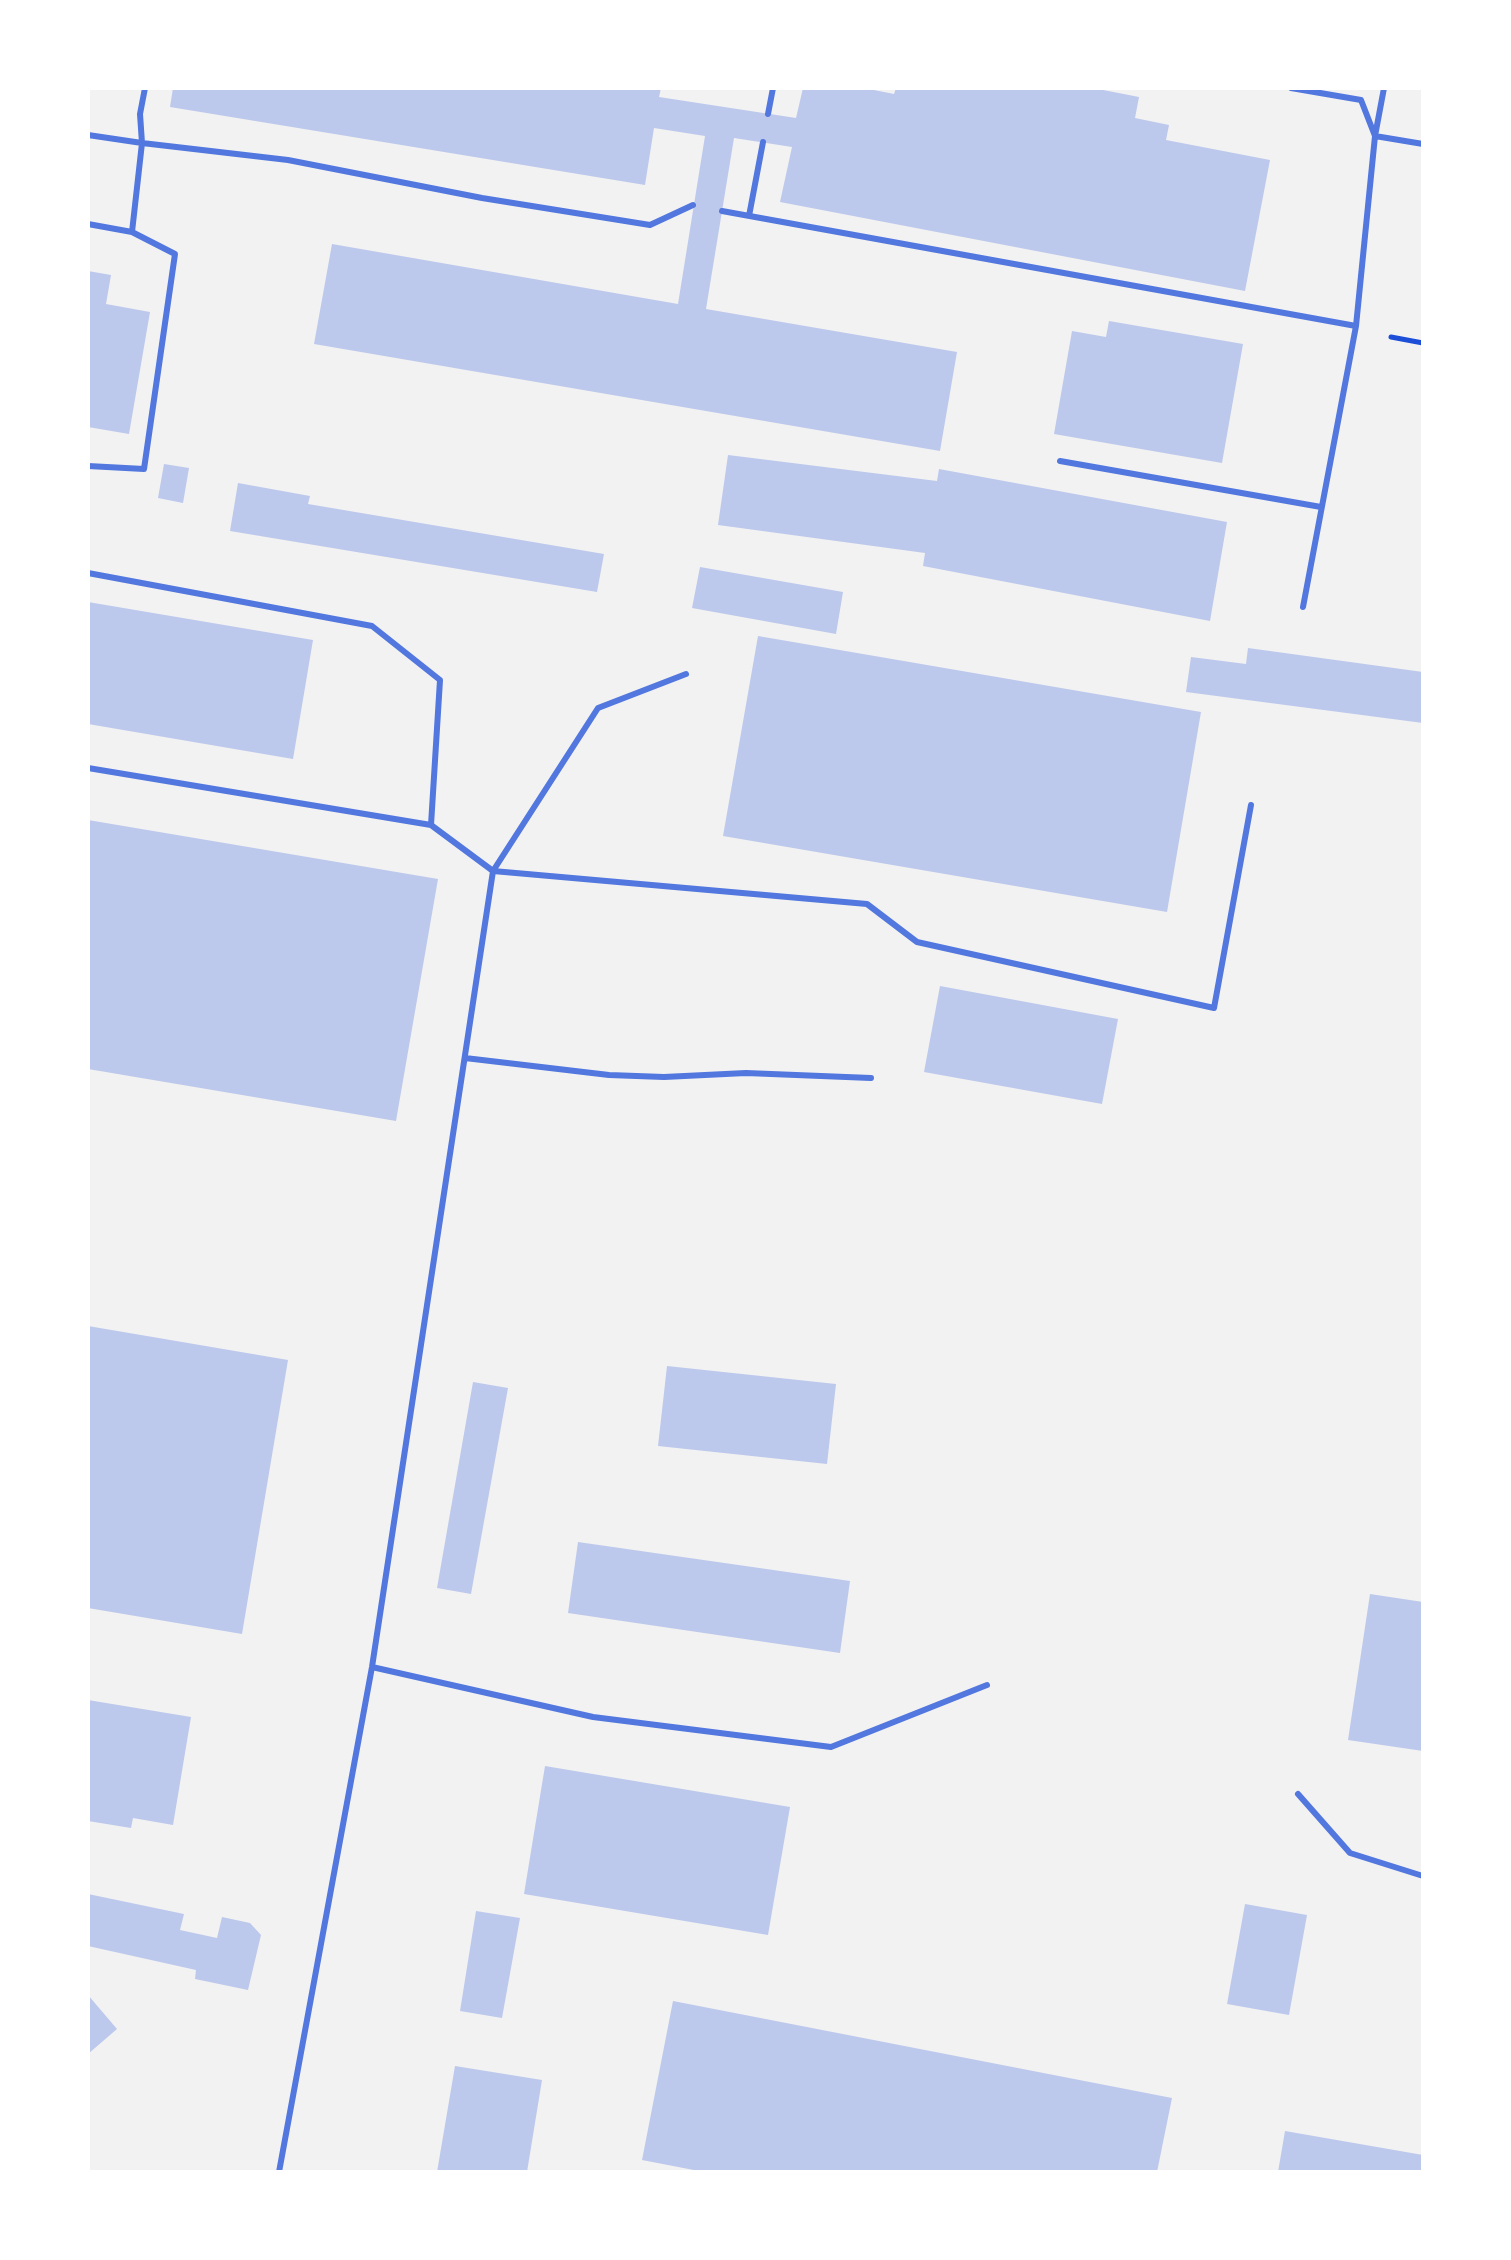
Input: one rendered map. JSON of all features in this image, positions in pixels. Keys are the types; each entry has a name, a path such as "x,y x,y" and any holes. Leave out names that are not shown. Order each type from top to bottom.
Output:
{"lane":[{"path":"132,232 142,143 140,114 145,88"},
{"path":"768,114 773,88"},
{"path":"1291,88 1361,100 1375,136"},
{"path":"1303,607 1356,326 1375,136 1384,88"},
{"path":"88,135 288,160 482,198 650,225 693,205"},
{"path":"1375,136 1423,144"},
{"path":"749,216 763,142"},
{"path":"722,211 1356,326"},
{"path":"88,224 132,232 175,254 144,469 88,466"},
{"path":"1060,461 1321,507"},
{"path":"88,573 372,626 440,680 431,825"},
{"path":"279,2172 372,1667 493,871 598,708 686,674"},
{"path":"88,768 431,825 493,871 867,904 917,942 1214,1008 1251,805"},
{"path":"465,1058 609,1075 664,1077 746,1073 871,1078"},
{"path":"372,1667 593,1717 831,1747 987,1685"},
{"path":"1298,1794 1350,1853 1423,1876"}],"path":[{"path":"1391,337 1423,343"}],"building":[{"path":"173,88 661,88 659,97 796,118 803,88 864,88 894,94 896,88 1093,88 1139,97 1135,118 1169,125 1166,140 1270,160 1245,291 780,202 792,147 734,138 706,309 957,352 940,451 314,344 332,244 678,304 705,136 654,128 645,185 170,107"},
{"path":"88,271 111,275 106,304 150,312 129,434 88,427"},
{"path":"1109,321 1243,344 1222,463 1054,434 1072,331 1106,337"},
{"path":"728,455 937,481 939,469 1227,522 1210,621 923,566 925,553 718,525"},
{"path":"164,464 189,468 183,503 158,498"},
{"path":"238,483 310,496 308,504 604,554 597,592 230,531"},
{"path":"700,567 843,592 836,634 692,608"},
{"path":"88,602 313,640 293,759 88,724"},
{"path":"758,636 1201,712 1167,912 723,836"},
{"path":"1248,648 1423,672 1423,723 1186,692 1191,657 1246,664"},
{"path":"88,820 438,879 396,1121 88,1069"},
{"path":"940,986 1118,1019 1102,1104 924,1072"},
{"path":"88,1326 288,1360 242,1634 88,1608"},
{"path":"667,1366 836,1384 827,1464 658,1446"},
{"path":"473,1382 508,1388 471,1594 437,1588"},
{"path":"578,1542 850,1581 840,1653 568,1613"},
{"path":"1370,1594 1423,1602 1423,1751 1348,1740"},
{"path":"88,1700 191,1717 173,1825 133,1818 131,1828 88,1821"},
{"path":"545,1766 790,1807 768,1935 524,1894"},
{"path":"88,1894 184,1914 180,1930 217,1938 222,1917 250,1923 261,1935 248,1990 195,1979 196,1970 88,1946"},
{"path":"1245,1904 1307,1915 1289,2015 1227,2004"},
{"path":"476,1911 520,1918 502,2018 460,2011"},
{"path":"88,1995 117,2029 88,2054"},
{"path":"673,2001 1172,2098 1157,2172 704,2172 642,2160"},
{"path":"455,2066 542,2080 527,2172 437,2172"},
{"path":"1285,2131 1423,2155 1423,2172 1278,2172"}]}
